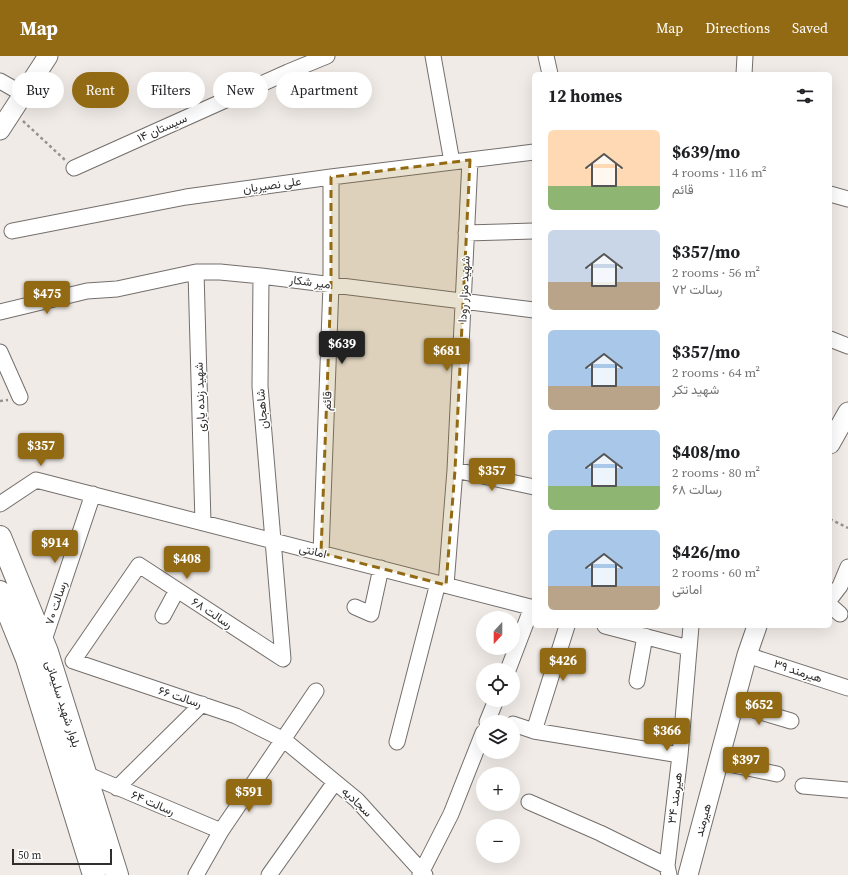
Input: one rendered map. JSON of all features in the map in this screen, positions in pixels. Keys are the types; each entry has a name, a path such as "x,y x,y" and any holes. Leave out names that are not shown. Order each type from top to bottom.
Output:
{"main road":[{"name":"بلوار شهید سلیمانی","path":"0,537 43,643 117,875"},
{"name":"بلوار شهید سلیمانی","path":"0,592 27,660 94,875"}],"street":[{"path":"37,72 48,56"},
{"name":"سیستان ۱۴","path":"74,168 327,56"},
{"path":"433,56 452,162"},
{"path":"546,56 550,72"},
{"path":"744,72 745,56"},
{"path":"0,81 12,88"},
{"path":"0,130 14,108"},
{"name":"علی نصیریان","path":"12,231 186,197 331,177 532,152"},
{"name":"شهید مزار رودا","path":"397,742 442,584 455,470 470,160"},
{"name":"قائم","path":"321,553 331,285 331,177"},
{"path":"832,195 848,199"},
{"path":"466,233 532,230"},
{"name":"میر شکار","path":"0,312 87,291 117,289 196,272 220,272 260,276 532,310"},
{"name":"شهید زنده یاری","path":"196,272 203,523"},
{"name":"شاهجان","path":"260,276 260,386 273,541"},
{"path":"832,340 848,346"},
{"path":"0,352 20,397"},
{"path":"832,440 848,412"},
{"path":"455,470 532,487"},
{"name":"امانتی","path":"0,504 36,480 532,608"},
{"name":"رسالت ۷۰","path":"43,643 93,494"},
{"name":"رسالت ۶۸","path":"73,661 139,565 283,659 273,541"},
{"path":"832,597 844,588 848,567"},
{"path":"355,607 371,614 381,568"},
{"path":"163,616 177,590"},
{"path":"511,663 532,610"},
{"path":"534,731 566,628"},
{"path":"613,628 689,648"},
{"name":"هیرمند ۳۴","path":"668,870 691,628"},
{"name":"هیرمند","path":"688,875 734,704 756,628"},
{"path":"637,681 645,636"},
{"name":"هیرمند ۳۹","path":"748,655 848,688"},
{"name":"رسالت ۶۶","path":"73,661 236,716 284,740"},
{"path":"196,875 221,831 316,692"},
{"path":"117,788 202,704"},
{"path":"734,704 790,721"},
{"path":"520,726 534,731 680,754"},
{"name":"سجادیه","path":"284,740 357,800 422,874"},
{"path":"422,874 451,814 476,751"},
{"path":"719,762 778,774"},
{"name":"رسالت ۶۴","path":"86,774 221,831"},
{"path":"269,875 335,782"},
{"path":"803,786 848,790"},
{"path":"529,802 600,833 668,870"}],"path":[{"path":"12,111 74,168"},
{"path":"832,520 848,528"}],"highlighted area":[{"path":"470,160 455,470 446,585 321,553 331,285 331,177"}]}
